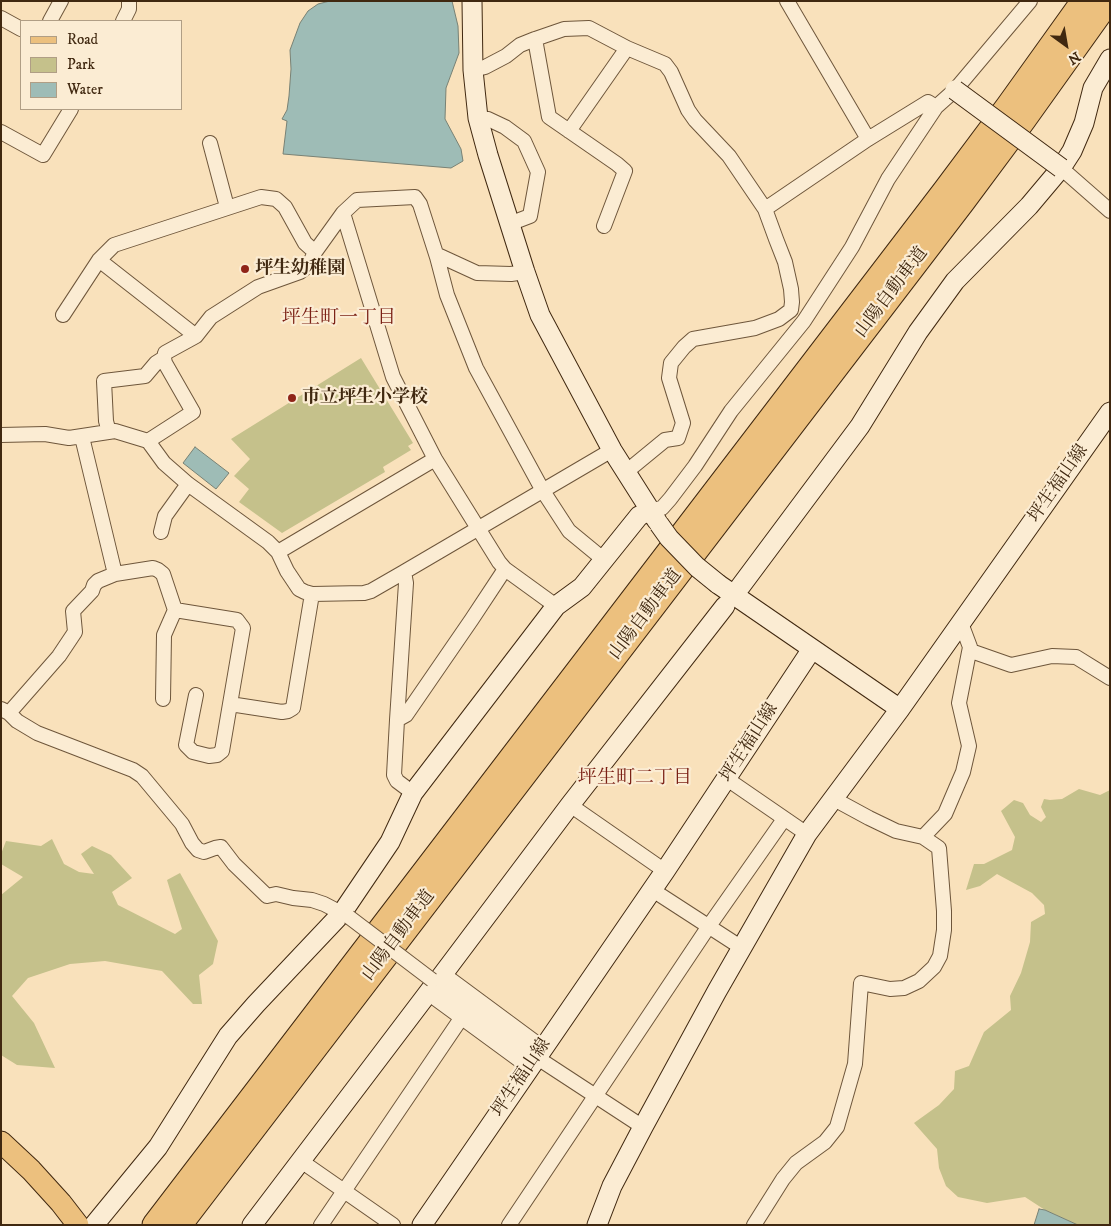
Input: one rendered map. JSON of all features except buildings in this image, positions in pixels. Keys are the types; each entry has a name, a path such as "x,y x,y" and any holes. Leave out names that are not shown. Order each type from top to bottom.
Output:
{"highway":[{"name":"山陽自動車道","path":"155,1225 946,190 1084,1"},
{"name":"山陽自動車道","path":"179,1225 956,210 1024,120 1108,1"}],"main road":[{"path":"1,1142 31,1170 78,1225"}],"street":[{"path":"51,20 61,1"},
{"path":"124,20 130,10 129,1"},
{"path":"472,1 473,70 478,118 509,224 540,315 612,450 669,538 697,567 718,584 900,709"},
{"path":"787,1 868,139"},
{"path":"655,517 695,466 731,411 804,321 852,246 888,179 936,107 955,90 1030,1"},
{"path":"1,18 20,28"},
{"path":"473,70 492,64 520,45 535,38 564,29 589,28 627,48 665,64 671,72 688,110 729,156 765,209 785,262 791,289 792,302 790,310 779,319 755,328 693,339 684,347 671,363 669,378 683,423 678,438 665,440 626,472"},
{"path":"535,38 549,117 625,171 604,226"},
{"path":"569,131 627,48"},
{"path":"740,588 860,426 918,332 955,281 1029,206 1061,168 1072,151 1084,123 1094,88 1110,59"},
{"path":"955,90 1061,168 1110,210"},
{"path":"765,209 868,139 928,102 936,107"},
{"path":"1,132 43,155 70,110"},
{"path":"478,118 488,119 524,141 538,172 530,216 509,224"},
{"path":"210,143 227,207"},
{"path":"63,315 99,260 114,245 261,197 276,199 285,207 305,243 315,252"},
{"path":"109,432 106,422 104,381 145,376 156,363 164,358 166,353 196,336 211,317 258,287 300,272 309,266 315,252 343,213 357,200 415,197 420,204 447,295 476,368 543,491 569,531 603,559"},
{"path":"343,213 393,377 435,459 498,562 556,606"},
{"path":"437,257 440,256 477,273 511,274 525,272"},
{"path":"99,260 196,336"},
{"path":"790,310 804,321"},
{"path":"148,441 193,412 164,358"},
{"name":"坪生福山線","path":"597,1225 612,1186 643,1127 717,991 808,834 962,623 1110,412"},
{"path":"1,435 45,434 69,438 115,431 148,441 164,463 188,484 268,542 278,552 287,571 299,589 312,594 370,592 612,450"},
{"path":"82,437 115,574"},
{"path":"278,552 435,459"},
{"path":"161,532 165,516 188,484"},
{"path":"94,1225 158,1147 228,1036 256,1004 346,915 390,842 413,793 556,606 582,587 639,516 655,517"},
{"path":"163,699 164,635 175,610 163,574 153,568 115,574 98,581 92,591 73,611 75,632 59,656 5,711 37,733 133,770 142,776 176,816 192,844 198,850 204,852 221,847 234,864 267,896 276,894 312,900 346,915 536,1057 643,1127"},
{"path":"397,720 406,715 505,569"},
{"path":"404,572 406,583 394,775 397,782 413,793"},
{"path":"230,704 282,712 293,708 312,594"},
{"path":"252,1225 570,805 726,606"},
{"path":"175,610 237,620 243,628 222,751 217,755 209,756 193,752 186,744 196,695"},
{"path":"962,623 971,651 1011,665 1052,656 1076,657 1110,678"},
{"path":"924,837 945,814 962,772 969,746 959,703 970,647"},
{"name":"坪生福山線","path":"422,1225 727,779 812,649"},
{"path":"727,779 808,834"},
{"path":"754,1225 782,1179 796,1163 825,1142 837,1127 856,1064 861,983 890,988 904,988 919,981 934,967 940,956 944,930 944,911 939,848 924,837 896,831 834,799"},
{"path":"570,805 665,870"},
{"path":"509,1225 709,926 784,819"},
{"path":"652,889 742,948"},
{"path":"435,983 462,1017 536,1057"},
{"path":"321,1225 462,1017"},
{"path":"301,1161 393,1225"}],"green space":[{"path":"361,358 413,443 408,446 411,450 383,467 385,472 282,533 239,502 249,489 234,476 250,459 231,439"},
{"path":"1079,789 1100,795 1110,790 1110,1225 1078,1225 1045,1210 1025,1197 987,1203 958,1197 946,1186 939,1168 937,1149 914,1123 939,1105 954,1089 955,1071 969,1066 984,1032 1011,1010 1010,996 1021,973 1030,942 1031,922 1045,914 1044,905 1032,893 997,874 980,886 966,890 974,864 984,864 1012,850 1015,837 1001,811 1014,800 1023,803 1030,815 1041,822 1046,817 1041,807 1044,799 1062,799"},
{"path":"52,839 64,864 79,872 94,874 81,854 92,846 111,855 132,878 112,892 118,905 175,934 182,929 167,880 180,873 218,941 213,964 199,975 202,1004 193,1004 162,971 105,961 70,964 28,978 12,996 34,1023 55,1068 17,1065 1,1055 1,895 23,877 1,864 1,854 6,841 41,846"}],"water":[{"path":"330,1 452,1 458,26 459,53 446,88 445,119 461,149 463,161 451,168 283,154 287,121 282,119 287,110 289,96 290,50 300,23 308,11 318,4"},
{"path":"195,447 229,473 216,489 183,463"},
{"path":"1039,1209 1045,1210 1078,1225 1034,1225"}],"place":[{"name":"坪生幼稚園","path":"245,269"},
{"name":"市立坪生小学校","path":"292,398"}],"district":[{"name":"坪生町一丁目","path":"339,319"},
{"name":"坪生町二丁目","path":"635,779"}]}
